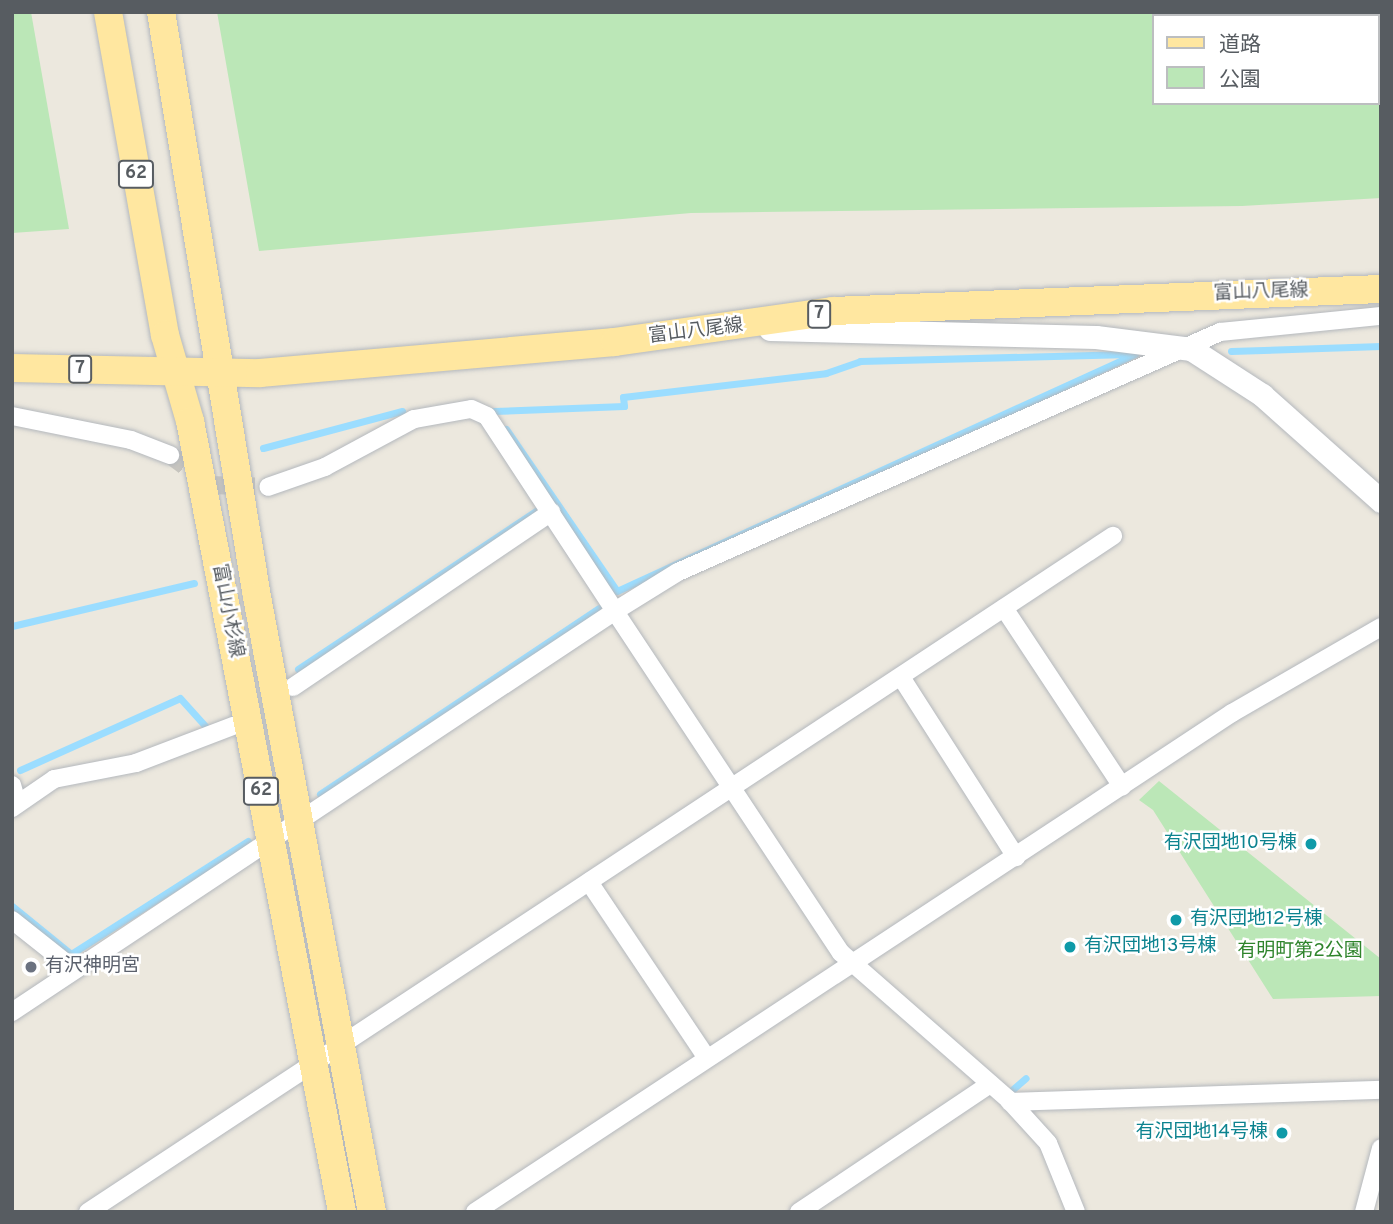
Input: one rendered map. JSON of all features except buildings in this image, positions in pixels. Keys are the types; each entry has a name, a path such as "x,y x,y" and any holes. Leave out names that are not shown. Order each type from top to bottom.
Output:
{"main road":[{"name":"富山小杉線","path":"108,12 164,335 175,372 271,841 342,1212"},
{"name":"富山小杉線","path":"160,12 298,821 372,1212"},
{"name":"富山八尾線","path":"12,368 222,373 737,328 833,311 1381,289"}],"street":[{"path":"12,1012 615,611 678,572 1141,365 1191,349 1220,332 1381,316"},
{"path":"737,328 1096,337 1191,349 1262,395 1381,501"},
{"path":"12,381 95,369"},
{"path":"268,487 325,467 414,419 471,409 487,416 734,786 841,953 856,961 1010,1102 1048,1143 1076,1212"},
{"path":"12,416 118,437 170,456"},
{"path":"293,687 551,512"},
{"path":"88,1212 1113,537"},
{"path":"1004,608 1122,786"},
{"path":"475,1212 706,1057 1122,786 1380,629"},
{"path":"901,677 1016,857"},
{"path":"14,798 76,771 136,762 233,726"},
{"path":"589,882 706,1057"},
{"path":"12,920 75,970"},
{"path":"799,1212 990,1084"},
{"path":"1010,1102 1381,1090"},
{"path":"1364,1212 1381,1148"}],"green space":[{"path":"31,12 69,229 12,233 12,13"},
{"path":"217,12 1381,12 1381,198 1242,206 691,213 259,251"},
{"name":"有明町第2公園","path":"1159,781 1381,959 1381,996 1273,999 1153,810 1139,800"}],"waterway":[{"path":"1231,351 1381,346"},
{"path":"494,411 624,406 623,397 826,373 860,361 1130,354"},
{"path":"506,429 617,591 1135,354"},
{"path":"263,448 402,411"},
{"path":"298,669 537,510"},
{"path":"12,626 194,583"},
{"path":"320,794 599,608"},
{"path":"20,770 180,698 205,726"},
{"path":"12,906 71,954 248,841"},
{"path":"1012,1090 1026,1078"}],"tunnel":[{"path":"170,455 210,485 268,487"}],"place":[{"name":"有沢団地10号棟","path":"1311,844"},
{"name":"有沢団地12号棟","path":"1176,920"},
{"name":"有沢団地13号棟","path":"1070,947"},
{"name":"有沢神明宮","path":"31,967"},
{"name":"有沢団地14号棟","path":"1282,1133"}]}
